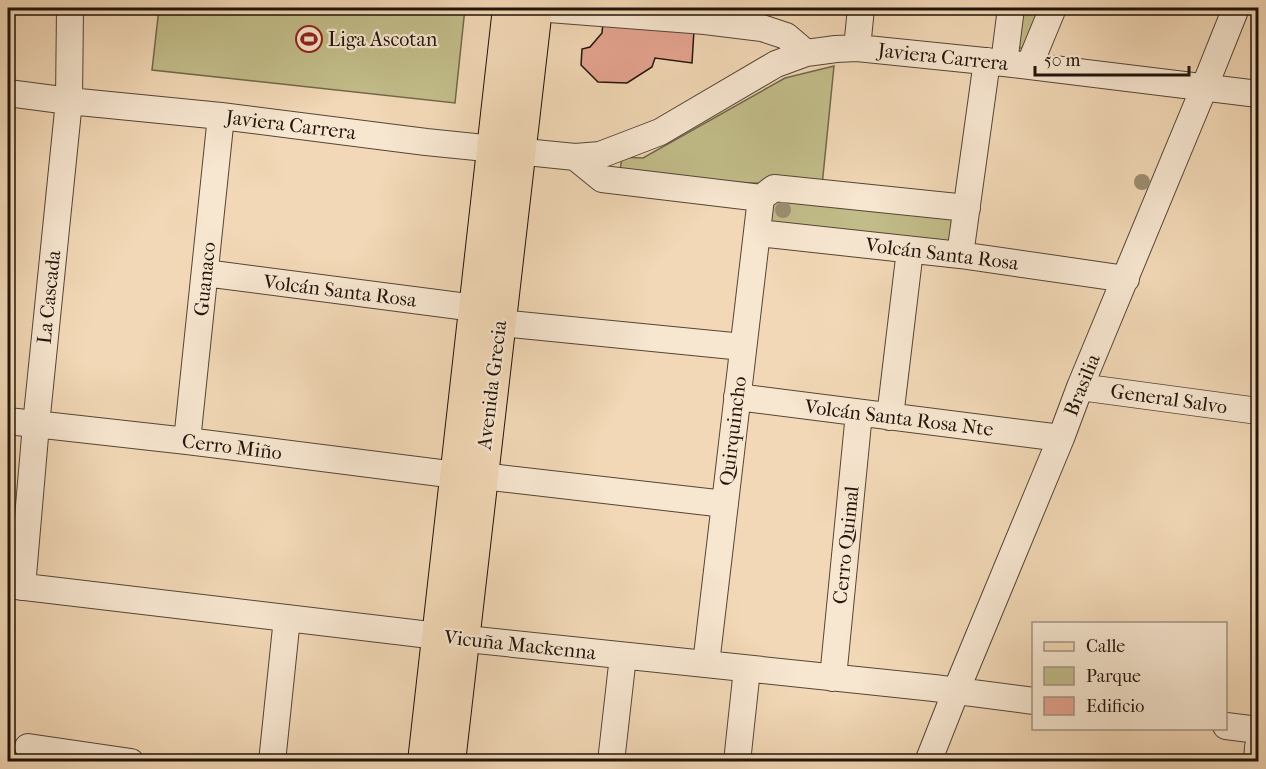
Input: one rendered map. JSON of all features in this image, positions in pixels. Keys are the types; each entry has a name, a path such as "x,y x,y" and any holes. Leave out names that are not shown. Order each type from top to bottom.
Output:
{"main road":[{"name":"Avenida Grecia","path":"449,762 451,638 506,150 510,8"},
{"name":"Avenida Grecia","path":"506,150 536,8"},
{"name":"Avenida Grecia","path":"424,762 451,638"}],"street":[{"name":"La Cascada","path":"15,586 36,425 69,101 70,8"},
{"path":"536,8 706,14 786,36 806,53"},
{"path":"857,48 861,8"},
{"path":"960,255 995,62 1011,8"},
{"path":"1029,66 1053,8"},
{"name":"Brasilia","path":"928,762 1236,8"},
{"name":"Javiera Carrera","path":"8,93 221,116 426,142 575,157 600,155 660,132 776,64 806,53 836,49 857,48 995,62 1258,94"},
{"name":"Guanaco","path":"187,441 221,116"},
{"path":"575,157 602,179 762,198 774,188 967,208"},
{"name":"Quirquincho","path":"706,664 762,198"},
{"name":"Volcán Santa Rosa","path":"758,233 960,255 1126,279"},
{"path":"890,417 910,250"},
{"name":"Volcán Santa Rosa","path":"205,273 487,315"},
{"path":"487,315 743,347"},
{"name":"General Salvo","path":"1080,387 1258,411"},
{"name":"Volcán Santa Rosa Nte","path":"737,397 1061,438"},
{"name":"Cerro Quimal","path":"833,678 859,413"},
{"name":"Cerro Miño","path":"8,421 725,504"},
{"name":"Vicuña Mackenna","path":"15,586 451,638 1032,701"},
{"path":"272,762 287,618"},
{"path":"611,762 623,656"},
{"path":"737,762 747,669"},
{"path":"1227,726 1258,730"},
{"path":"28,747 131,762"},
{"path":"1257,762 1258,747"}],"green space":[{"name":"Liga Ascotan","path":"159,8 465,8 455,103 152,70"},
{"path":"1020,8 1043,8 1026,49 1014,47"},
{"path":"834,66 822,186 619,177 622,157 643,158 785,78"},
{"path":"771,199 956,210 952,248 775,227 770,221"}],"building":[{"path":"603,23 694,30 692,63 655,58 652,67 627,83 598,82 581,65 582,49 590,47 602,33"}],"place":[{"name":"Liga Ascotan","path":"309,39"}]}
